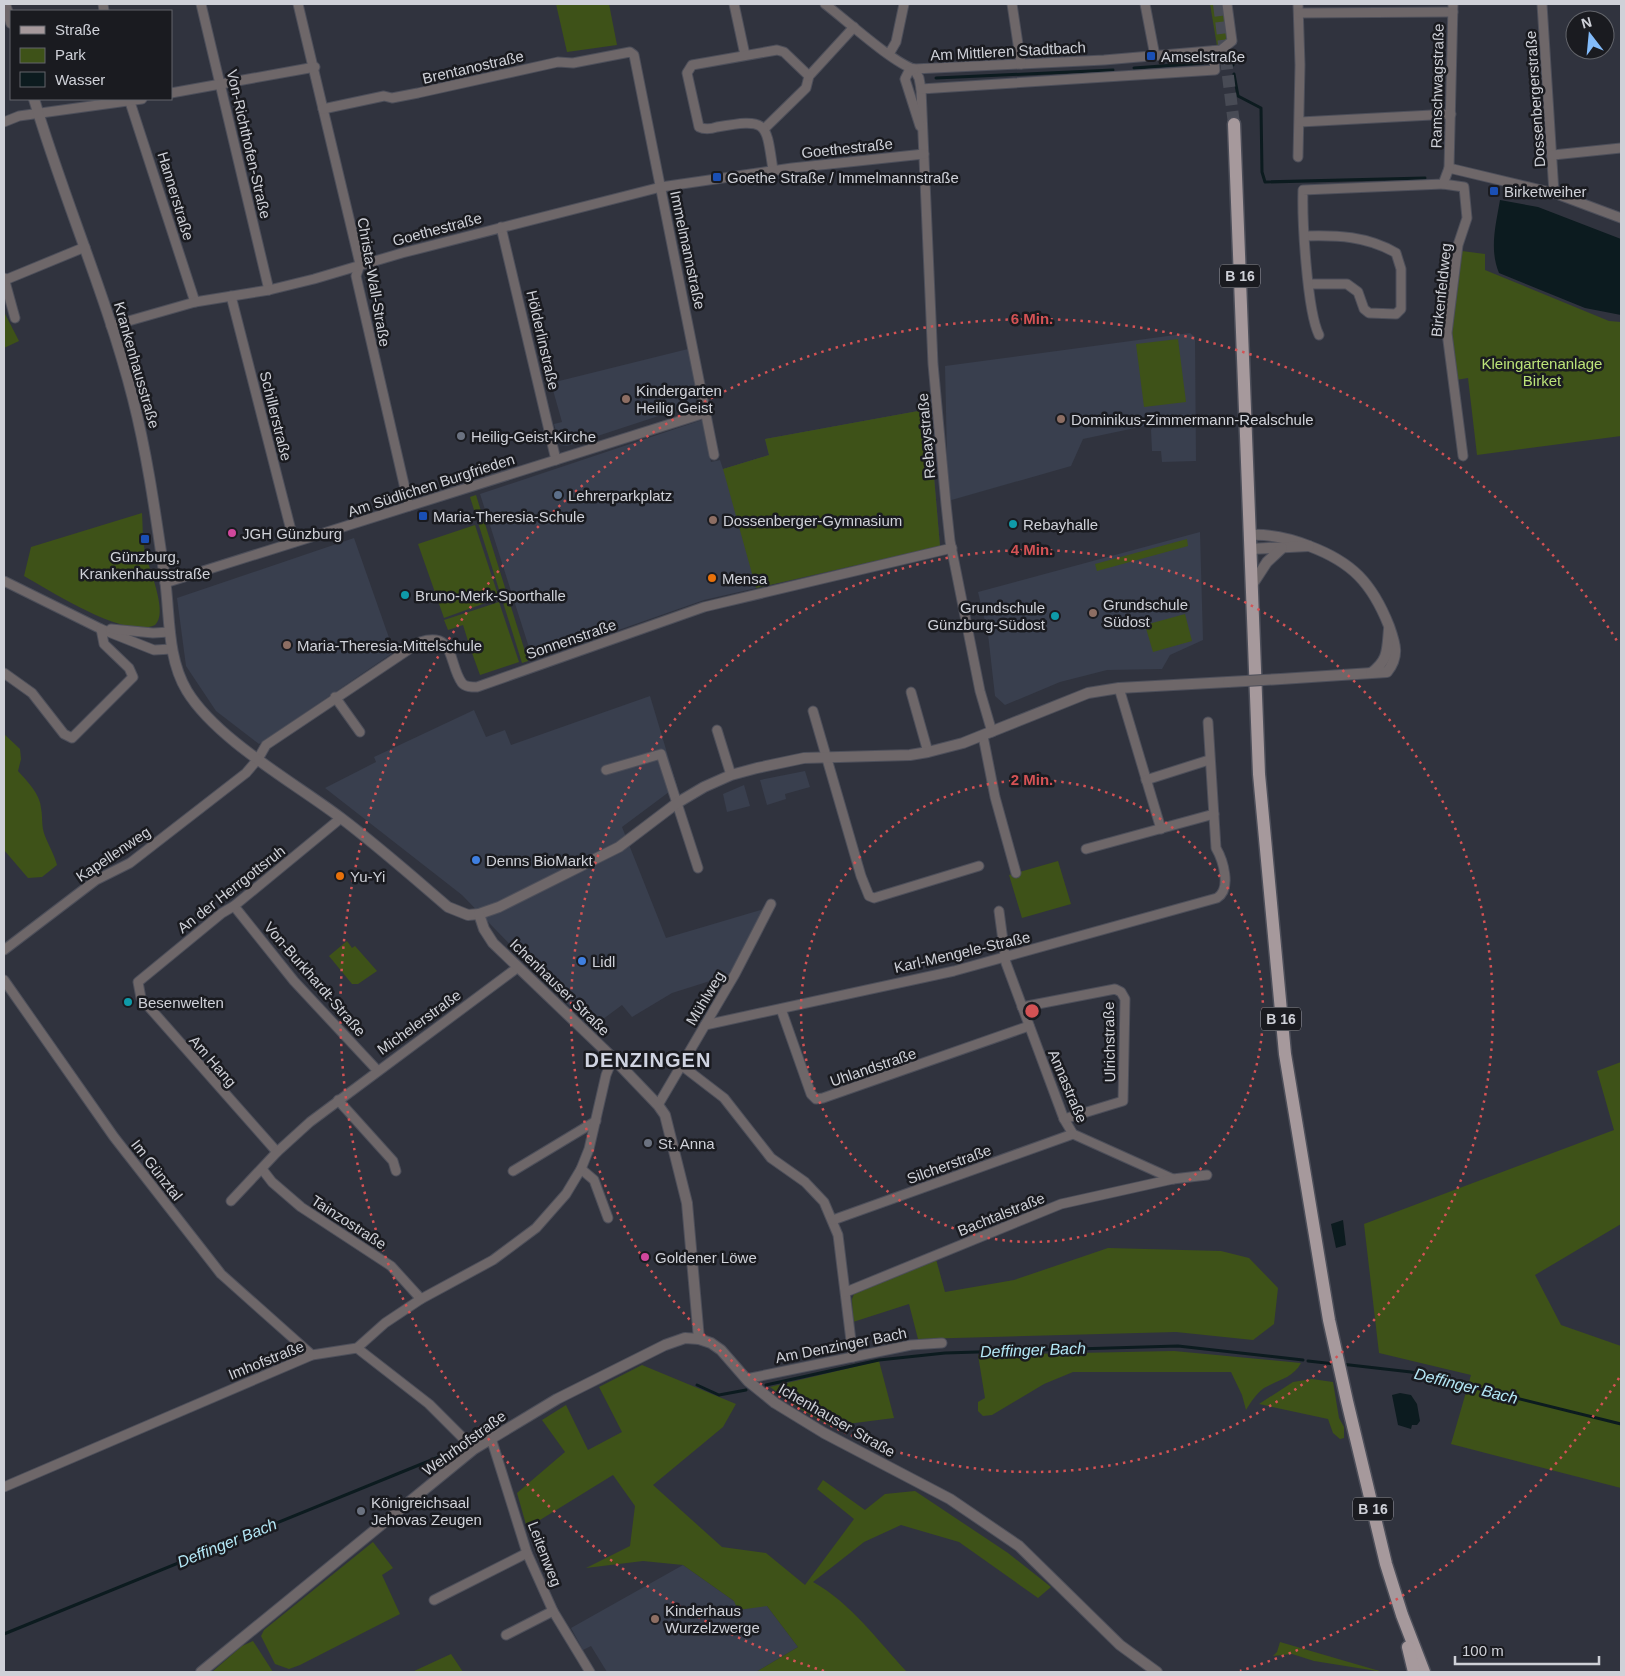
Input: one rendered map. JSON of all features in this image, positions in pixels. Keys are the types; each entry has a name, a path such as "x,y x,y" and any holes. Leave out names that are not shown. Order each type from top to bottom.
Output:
{"main road":[{"name":"B 16","path":"1234,124 1259,774 1285,1054 1329,1320 1347,1401 1386,1564 1402,1615 1424,1672"},
{"name":"B 16","path":"1402,1615 1414,1672"}],"street":[{"path":"5,4 10,20"},
{"name":"Von-Richthofen-Straße","path":"201,4 269,290"},
{"name":"Christa-Wall-Straße","path":"298,4 315,67 360,264 356,276 409,506"},
{"path":"734,4 745,55"},
{"name":"Am Mittleren Stadtbach","path":"825,4 889,54 907,67 914,69 1155,56 1221,50 1232,41 1227,4"},
{"path":"889,54 896,42 904,4"},
{"path":"1012,4 1021,64"},
{"path":"1145,4 1155,56"},
{"path":"1298,4 1300,122 1298,157"},
{"name":"Dossenbergerstraße","path":"1542,4 1554,193"},
{"path":"1299,13 1453,8"},
{"name":"Ramschwagstraße","path":"1443,184 1449,168 1453,8"},
{"path":"765,128 806,88 810,76 854,27"},
{"path":"773,170 768,134 765,128 758,123 749,122 702,129 696,122 687,73 688,68 692,65 777,50 784,52 810,76"},
{"path":"921,89 1215,70 1213,51"},
{"name":"Brentanostraße","path":"323,108 384,96 392,98 418,93 558,62 573,63 630,52"},
{"name":"Immelmannstraße","path":"630,52 634,55 714,456"},
{"path":"172,93 315,67"},
{"name":"Rebaystraße","path":"923,133 907,91 905,80 909,71 914,69 920,78 921,89 934,364 952,548 980,691 995,797 1016,873"},
{"name":"Krankenhausstraße","path":"34,100 85,247 133,398 148,464 165,583 172,649"},
{"path":"4,122 19,116 130,100"},
{"name":"Hannerstraße","path":"130,100 195,302"},
{"path":"1300,122 1450,114"},
{"path":"1553,155 1621,148"},
{"name":"Goethestraße","path":"111,326 195,302 269,290 314,279 360,264 661,187 773,170 924,154"},
{"path":"1449,168 1554,193 1621,218"},
{"path":"1319,335 1315,325 1309,284 1303,190 1443,184 1464,187 1471,174"},
{"name":"Birkenfeldweg","path":"1463,456 1447,332 1458,245 1467,218 1464,187"},
{"name":"Hölderlinstraße","path":"501,227 556,460"},
{"path":"1305,236 1342,235 1380,244 1396,253 1401,269 1401,309 1396,314 1372,314 1364,309 1358,292 1347,284 1309,284"},
{"path":"15,318 4,279 85,247"},
{"name":"Schillerstraße","path":"231,296 294,542"},
{"name":"Am Südlichen Burgfrieden","path":"165,583 705,413"},
{"path":"4,581 101,628 154,650 172,649 178,672 187,690 199,707 215,724 258,759 341,818 448,907 460,914 479,914 532,891 619,847 677,803 731,775 782,762 826,757 910,755 928,752 987,734 1066,700 1118,688 1387,672 1393,665 1397,652 1378,600 1358,574 1340,559 1296,540 1267,534 1250,534"},
{"path":"1250,549 1310,546"},
{"name":"Sonnenstraße","path":"258,759 266,745 335,697 420,642 431,638 443,643 449,650 462,682 466,686 477,687 704,607 952,548"},
{"path":"1252,586 1267,562 1282,548"},
{"path":"101,628 152,633 170,632"},
{"path":"4,673 32,693 64,734 72,738 133,677 129,668 104,644 101,628"},
{"path":"1370,673 1382,665 1387,652 1389,628"},
{"path":"1118,688 1161,828"},
{"path":"911,692 928,752"},
{"path":"335,697 360,732"},
{"path":"813,712 860,876 869,896 874,898 979,866"},
{"path":"1086,850 1214,814 1208,722"},
{"path":"717,730 731,775"},
{"path":"606,770 661,754 698,868"},
{"name":"Kapellenweg","path":"4,950 96,880 130,863 246,773 258,759"},
{"path":"1146,780 1209,760"},
{"name":"Karl-Mengele-Straße","path":"705,1025 891,983 902,983 1005,957 1179,909 1222,895 1225,888 1222,861 1216,848 1214,814"},
{"name":"An der Herrgottsruh","path":"138,982 222,913 234,906 317,840 341,818"},
{"name":"Mühlweg","path":"658,1104 735,974 771,904"},
{"name":"Von-Burkhardt-Straße","path":"234,906 294,981 377,1070"},
{"name":"Annastraße","path":"1000,912 1005,957 1064,1119 1073,1134 1173,1179"},
{"name":"Ichenhauser Straße","path":"479,914 484,929 493,943 658,1104 669,1126 687,1203 700,1339 721,1350 747,1380 797,1418 950,1499 1019,1546 1120,1645 1157,1672"},
{"name":"Michelerstraße","path":"231,1201 277,1152 338,1100 517,968"},
{"name":"Im Günztal","path":"4,980 114,1137 221,1274 312,1355"},
{"name":"Am Hang","path":"138,982 141,998 277,1152"},
{"name":"Ulrichstraße","path":"1022,1007 1115,989 1122,992 1125,999 1123,1101 1064,1119"},
{"name":"Uhlandstraße","path":"781,1009 811,1094 816,1099 1029,1026"},
{"path":"474,1449 429,1404 357,1348 385,1323 421,1299 493,1260 536,1228 566,1194 581,1169 589,1149 606,1075 613,1058"},
{"path":"681,1065 724,1098 771,1158 816,1191 833,1220 841,1250 853,1357"},
{"path":"338,1100 392,1161 396,1171"},
{"path":"513,1171 596,1121"},
{"name":"Silcherstraße","path":"833,1220 1073,1134"},
{"name":"Tainzostraße","path":"262,1169 272,1182 301,1207 391,1266 421,1299"},
{"path":"581,1169 594,1180 608,1218"},
{"path":"1173,1179 1207,1175"},
{"name":"Bachtalstraße","path":"846,1292 1061,1204 1173,1179"},
{"name":"Wehrhofstraße","path":"201,1672 474,1449 557,1400 665,1345 685,1338 700,1339"},
{"name":"Am Denzinger Bach","path":"747,1380 853,1357 911,1346 942,1343"},
{"name":"Imhofstraße","path":"4,1487 312,1355 357,1348"},
{"name":"Leitenweg","path":"491,1438 527,1553 553,1611 590,1672"},
{"path":"434,1600 527,1553"},
{"path":"506,1635 553,1611"}],"shaded area":[{"name":"Dominikus-Zimmermann-Realschule","path":"1190,333 1195,337 1196,461 1162,462 1161,451 1152,451 1151,430 1154,424 1083,439 1071,466 948,501 945,366"},
{"name":"Kindergarten Heilig Geist","path":"688,349 697,395 695,404 567,446 560,445 554,424 562,422 551,383"},
{"name":"Dossenberger-Gymnasium","path":"918,411 929,418 940,546 704,600 533,660 480,494 702,420 711,462 720,460 723,469 769,455 765,439"},
{"name":"Grundschule Südost","path":"1200,532 1203,640 1170,655 1162,669 1107,670 1060,682 1005,705 995,696 988,634 978,592"},
{"name":"Maria-Theresia-Mittelschule","path":"354,538 394,652 259,744 216,711 186,666 177,598"},
{"path":"650,696 677,786 622,827 666,938 764,909 729,975 672,993 632,1017 622,1005 591,1028 462,895 325,788 376,762 374,757 474,710 486,737 505,730 511,745"},
{"path":"805,771 810,787 785,794 786,799 767,805 760,780"},
{"path":"744,785 750,806 727,812 723,794"},
{"name":"Kinderhaus Wurzelzwerge","path":"683,1565 734,1601 767,1606 798,1647 756,1672 607,1672 591,1646 583,1650 571,1628"}],"green space":[{"path":"556,4 609,4 617,45 567,52"},
{"path":"1210,4 1223,4 1228,33 1226,40 1217,46"},
{"name":"Kleingartenanlage Birket","path":"1462,251 1485,254 1485,270 1609,321 1621,322 1621,436 1477,455 1468,378 1456,380 1450,334"},
{"path":"4,312 19,341 4,348"},
{"path":"1178,339 1186,402 1144,407 1136,344"},
{"path":"918,411 929,418 940,546 756,588 723,469 769,455 765,439"},
{"path":"476,495 528,661 522,663 470,497"},
{"path":"142,513 145,554 159,603 159,620 155,625 142,628 126,626 108,620 89,612 24,576 31,547"},
{"path":"475,525 499,598 444,618 418,544"},
{"path":"1187,539 1188,546 1097,571 1095,564"},
{"path":"499,602 519,662 480,675 472,653 464,652 462,645 468,641 463,625 448,630 444,620"},
{"path":"1185,614 1192,641 1153,652 1145,625"},
{"path":"4,734 20,749 21,759 18,771 38,798 44,832 57,865 42,877 28,878 4,850"},
{"path":"1058,861 1071,904 1022,918 1009,875"},
{"path":"347,941 352,948 355,946 377,971 358,984 352,984 329,956"},
{"path":"1621,1062 1621,1224 1535,1275 1561,1325 1621,1346 1621,1488 1451,1444 1471,1375 1379,1353 1364,1224 1614,1130 1597,1071"},
{"path":"1108,1248 1221,1251 1249,1258 1278,1288 1274,1324 1253,1340 1176,1332 918,1339 909,1304 853,1322 852,1299 854,1294 936,1259 945,1292 1014,1280"},
{"path":"1174,1351 1301,1363 1294,1372 1261,1390 1246,1410 1242,1395 1231,1372 1073,1372 1044,1384 992,1415 983,1416 978,1411 978,1402 985,1398 978,1355"},
{"path":"879,1361 894,1418 831,1426 802,1410 770,1387"},
{"path":"642,1365 736,1404 723,1427 653,1485 722,1547 766,1553 805,1585 854,1519 817,1489 823,1480 865,1510 885,1494 915,1491 1008,1553 1051,1587 1038,1598 959,1542 901,1525 864,1542 813,1582 852,1612 907,1672 756,1672 798,1647 767,1606 738,1610 734,1601 683,1565 643,1561 586,1568 630,1546 635,1506 613,1475 527,1528 517,1493 565,1452 542,1420 566,1405 588,1450 622,1432 599,1387"},
{"path":"1312,1379 1333,1382 1339,1418 1344,1427 1344,1438 1340,1439 1333,1433 1328,1419 1259,1404 1293,1382"},
{"path":"373,1542 393,1568 382,1575 400,1614 300,1665 289,1669 275,1664 261,1636 264,1630"},
{"path":"253,1641 273,1672 212,1672 242,1646"},
{"path":"1280,1642 1383,1672 1314,1661 1292,1654 1273,1656 1277,1652"},
{"path":"451,1654 463,1672 412,1672"}],"water":[{"name":"Birketweiher","path":"1500,200 1538,207 1621,239 1621,315 1585,308 1499,273 1494,255 1494,246"},
{"path":"1343,1220 1346,1245 1336,1248 1331,1224"},
{"path":"1400,1393 1411,1395 1417,1404 1420,1421 1417,1425 1412,1425 1411,1429 1398,1425 1392,1395"}],"waterway":[{"path":"1224,62 1232,61 1233,65"},
{"path":"1134,68 1203,63"},
{"path":"936,78 1113,70"},
{"path":"1234,74 1238,96 1261,108 1262,172 1265,182 1425,178"},
{"name":"Deffinger Bach","path":"766,1385 879,1360 945,1353 1178,1346 1303,1360"},
{"name":"Deffinger Bach","path":"1308,1361 1335,1364"},
{"name":"Deffinger Bach","path":"1341,1364 1411,1372 1621,1424"},
{"name":"Deffinger Bach","path":"697,1385 719,1395 746,1390"},
{"name":"Deffinger Bach","path":"4,1634 451,1452"}],"tunnel":[{"path":"1219,4 1234,124"}],"place":[{"name":"Amselstraße","path":"1151,56"},
{"name":"Goethe Straße / Immelmannstraße","path":"717,177"},
{"name":"Birketweiher","path":"1494,191"},
{"name":"Kindergarten Heilig Geist","path":"626,399"},
{"name":"Dominikus-Zimmermann-Realschule","path":"1061,419"},
{"name":"Heilig-Geist-Kirche","path":"461,436"},
{"name":"Lehrerparkplatz","path":"558,495"},
{"name":"Maria-Theresia-Schule","path":"423,516"},
{"name":"Dossenberger-Gymnasium","path":"713,520"},
{"name":"Rebayhalle","path":"1013,524"},
{"name":"JGH Günzburg","path":"232,533"},
{"name":"Günzburg, Krankenhausstraße","path":"145,539"},
{"name":"Mensa","path":"712,578"},
{"name":"Bruno-Merk-Sporthalle","path":"405,595"},
{"name":"Grundschule Südost","path":"1093,613"},
{"name":"Grundschule Günzburg-Südost","path":"1055,616"},
{"name":"Maria-Theresia-Mittelschule","path":"287,645"},
{"name":"Denns BioMarkt","path":"476,860"},
{"name":"Yu-Yi","path":"340,876"},
{"name":"Lidl","path":"582,961"},
{"name":"Besenwelten","path":"128,1002"},
{"name":"St. Anna","path":"648,1143"},
{"name":"Goldener Löwe","path":"645,1257"},
{"name":"Königreichsaal Jehovas Zeugen","path":"361,1511"},
{"name":"Kinderhaus Wurzelzwerge","path":"655,1619"}],"district":[{"name":"DENZINGEN","path":"648,1060"}]}
